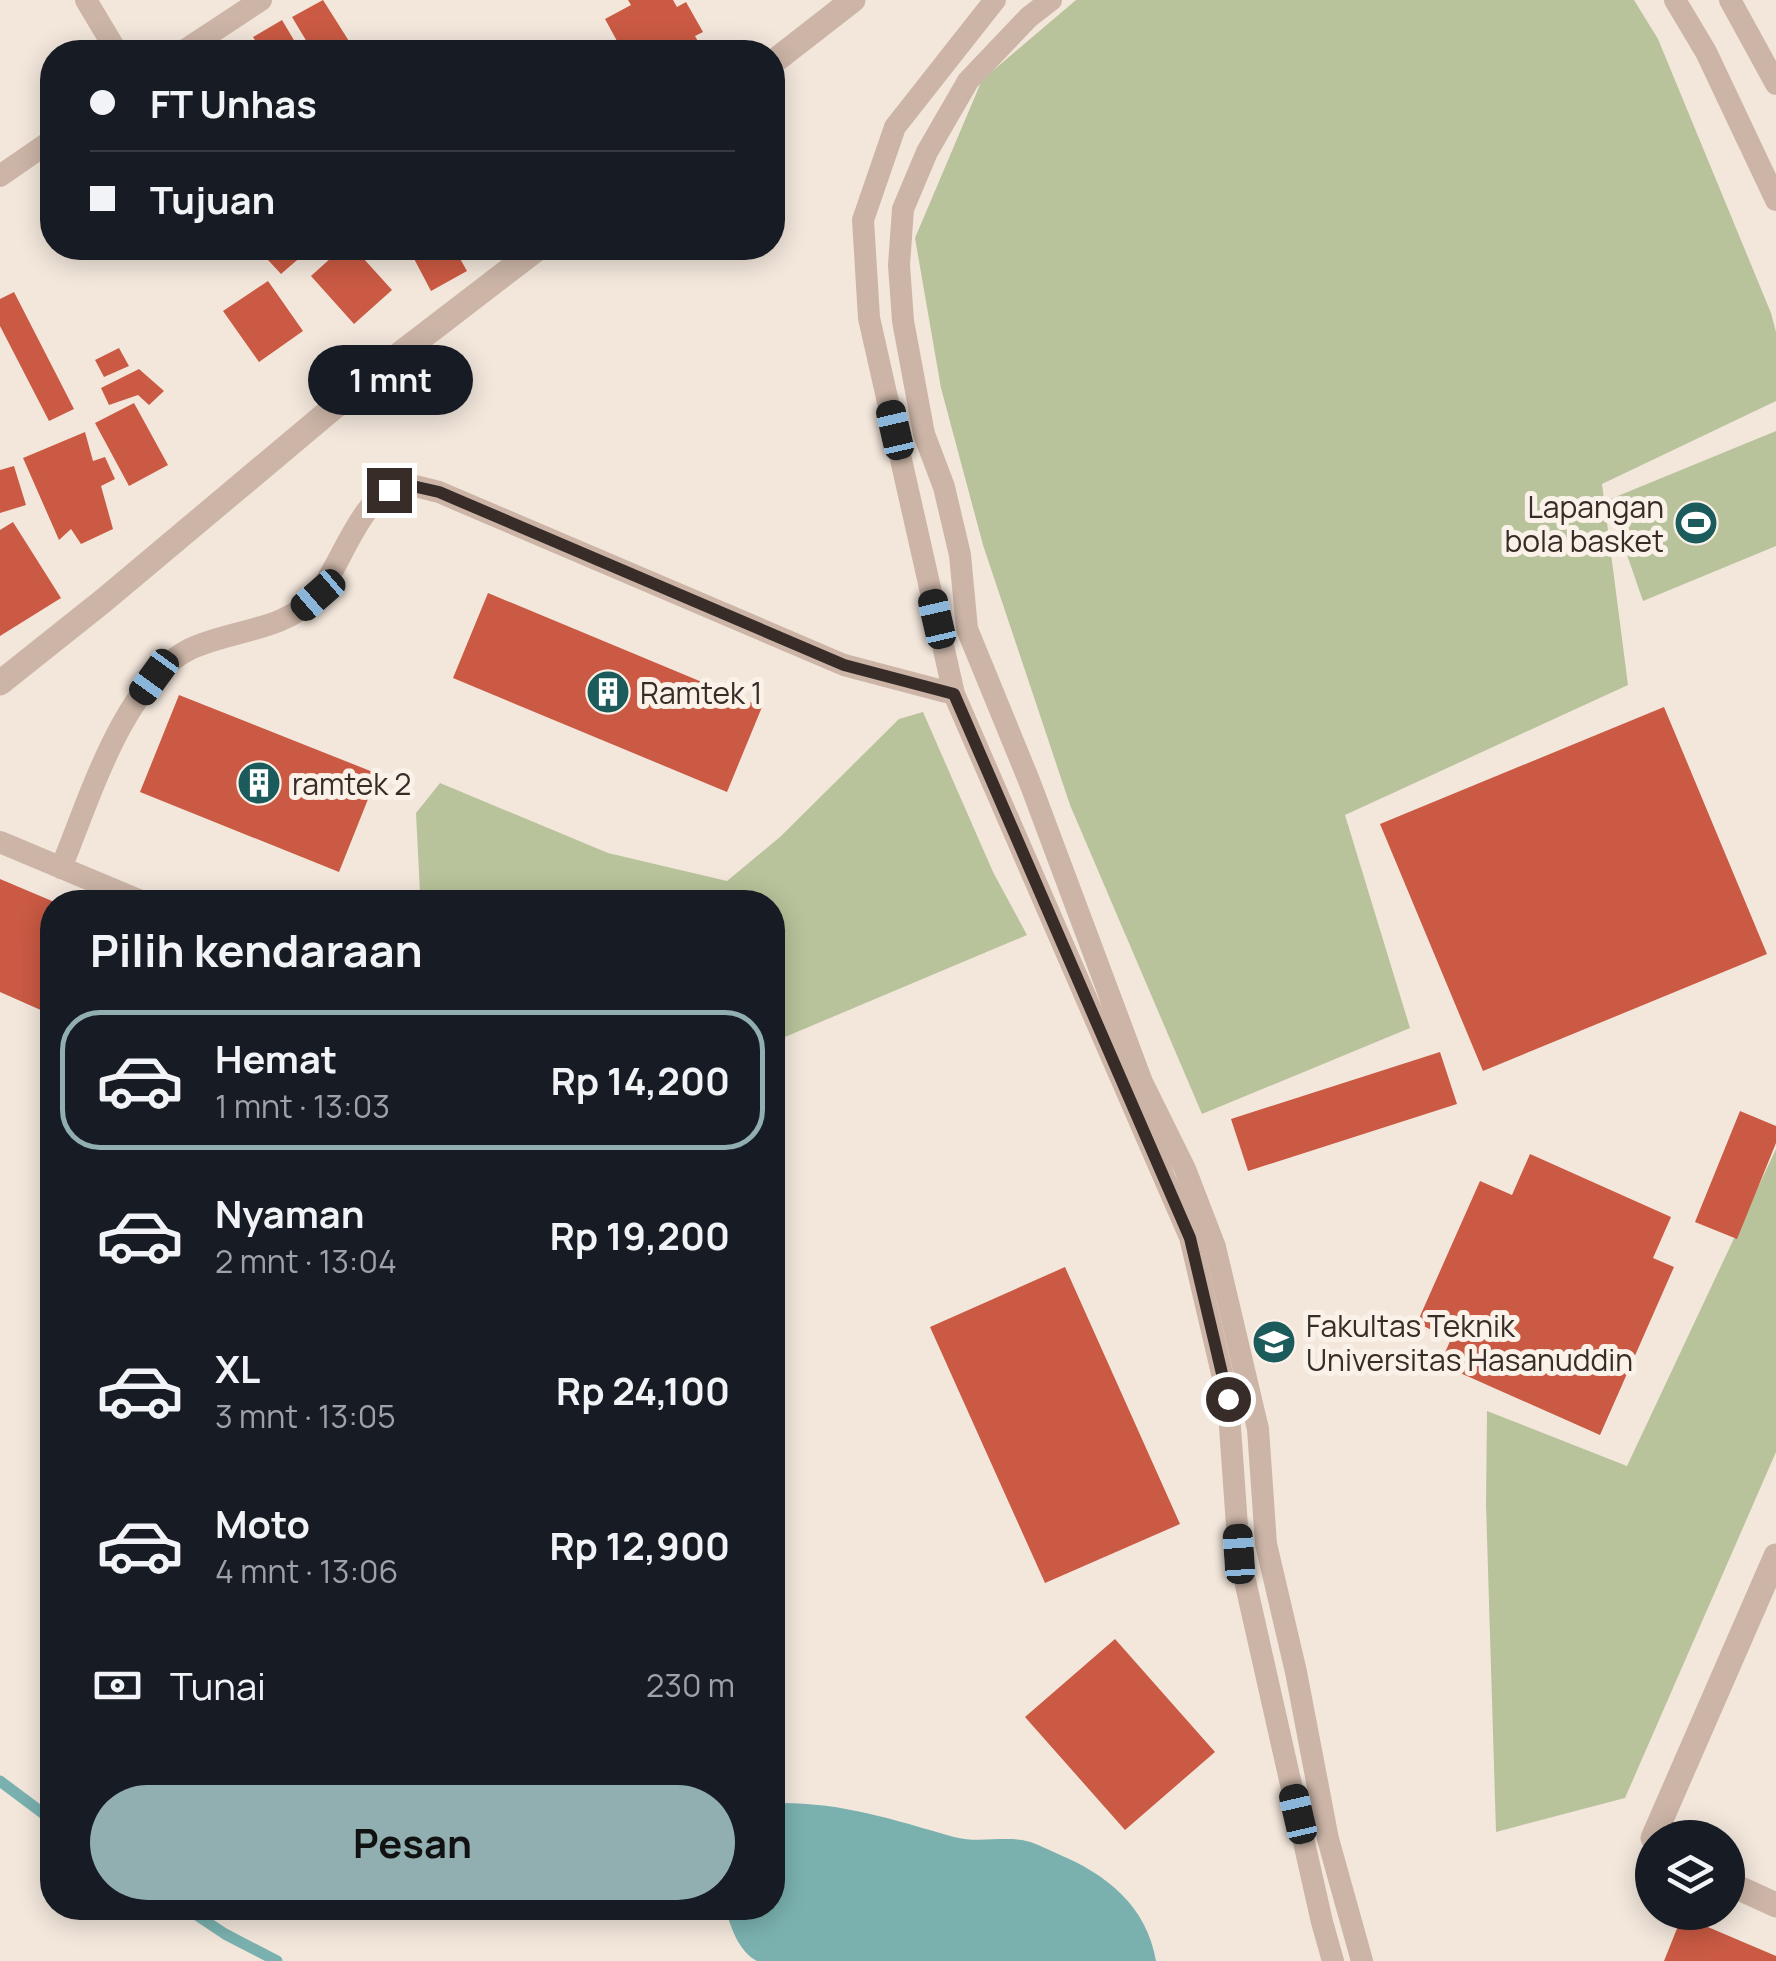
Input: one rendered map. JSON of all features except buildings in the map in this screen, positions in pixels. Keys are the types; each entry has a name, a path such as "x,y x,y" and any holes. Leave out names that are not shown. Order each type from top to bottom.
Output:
{"street":[{"path":"785,53 853,0"},
{"path":"0,683 360,385 522,260"},
{"path":"1661,1820 1776,1556"},
{"path":"1745,1890 1776,1904"}],"lane":[{"path":"86,0 110,40"},
{"path":"200,40 261,0"},
{"path":"995,0 894,127 863,220 870,318 954,694 1190,1238 1228,1399 1239,1554 1333,1961"},
{"path":"1051,0 1029,16 968,81 927,152 903,208 899,266 903,321 924,434 944,486 960,555 967,629 1030,783 1142,1082 1185,1169 1215,1247 1258,1429 1266,1544 1296,1672 1328,1839 1362,1961"},
{"path":"1675,0 1706,52 1776,200"},
{"path":"1730,0 1767,45 1776,84"},
{"path":"0,176 40,148"},
{"path":"61,868 124,717 154,677 188,650 296,614 318,595 372,502 389,490 408,485 439,492 844,665 954,694"},
{"path":"0,842 114,890"}],"green space":[{"path":"1076,0 1634,0 1658,39 1776,332 1776,401 1602,484 1628,685 1345,815 1410,1028 1202,1114 1070,805 983,545 941,388 915,238 982,80"},
{"name":"Lapangan bola basket","path":"1776,431 1776,546 1643,601 1608,500"},
{"path":"923,712 993,872 1027,935 785,1037 785,890 420,890 416,813 440,783 608,853 727,881 780,837 899,719"},
{"path":"1776,1149 1776,1452 1625,1798 1496,1832 1487,1411 1627,1466"}],"water":[{"path":"785,1803 799,1803 887,1818 962,1839 1022,1840 1040,1846 1092,1871 1122,1894 1144,1924 1156,1961 757,1961 740,1945 729,1920 785,1920"}],"waterway":[{"path":"0,1781 40,1811"},
{"path":"204,1920 277,1961"}],"place":[{"name":"Lapangan bola basket","path":"1696,523"},
{"name":"Ramtek 1","path":"608,692"},
{"name":"ramtek 2","path":"259,783"},
{"name":"Fakultas Teknik Universitas Hasanuddin","path":"1274,1342"}],"route":[{"path":"389,490 408,485 439,492 844,665 954,694 1190,1238 1228,1399"}]}
